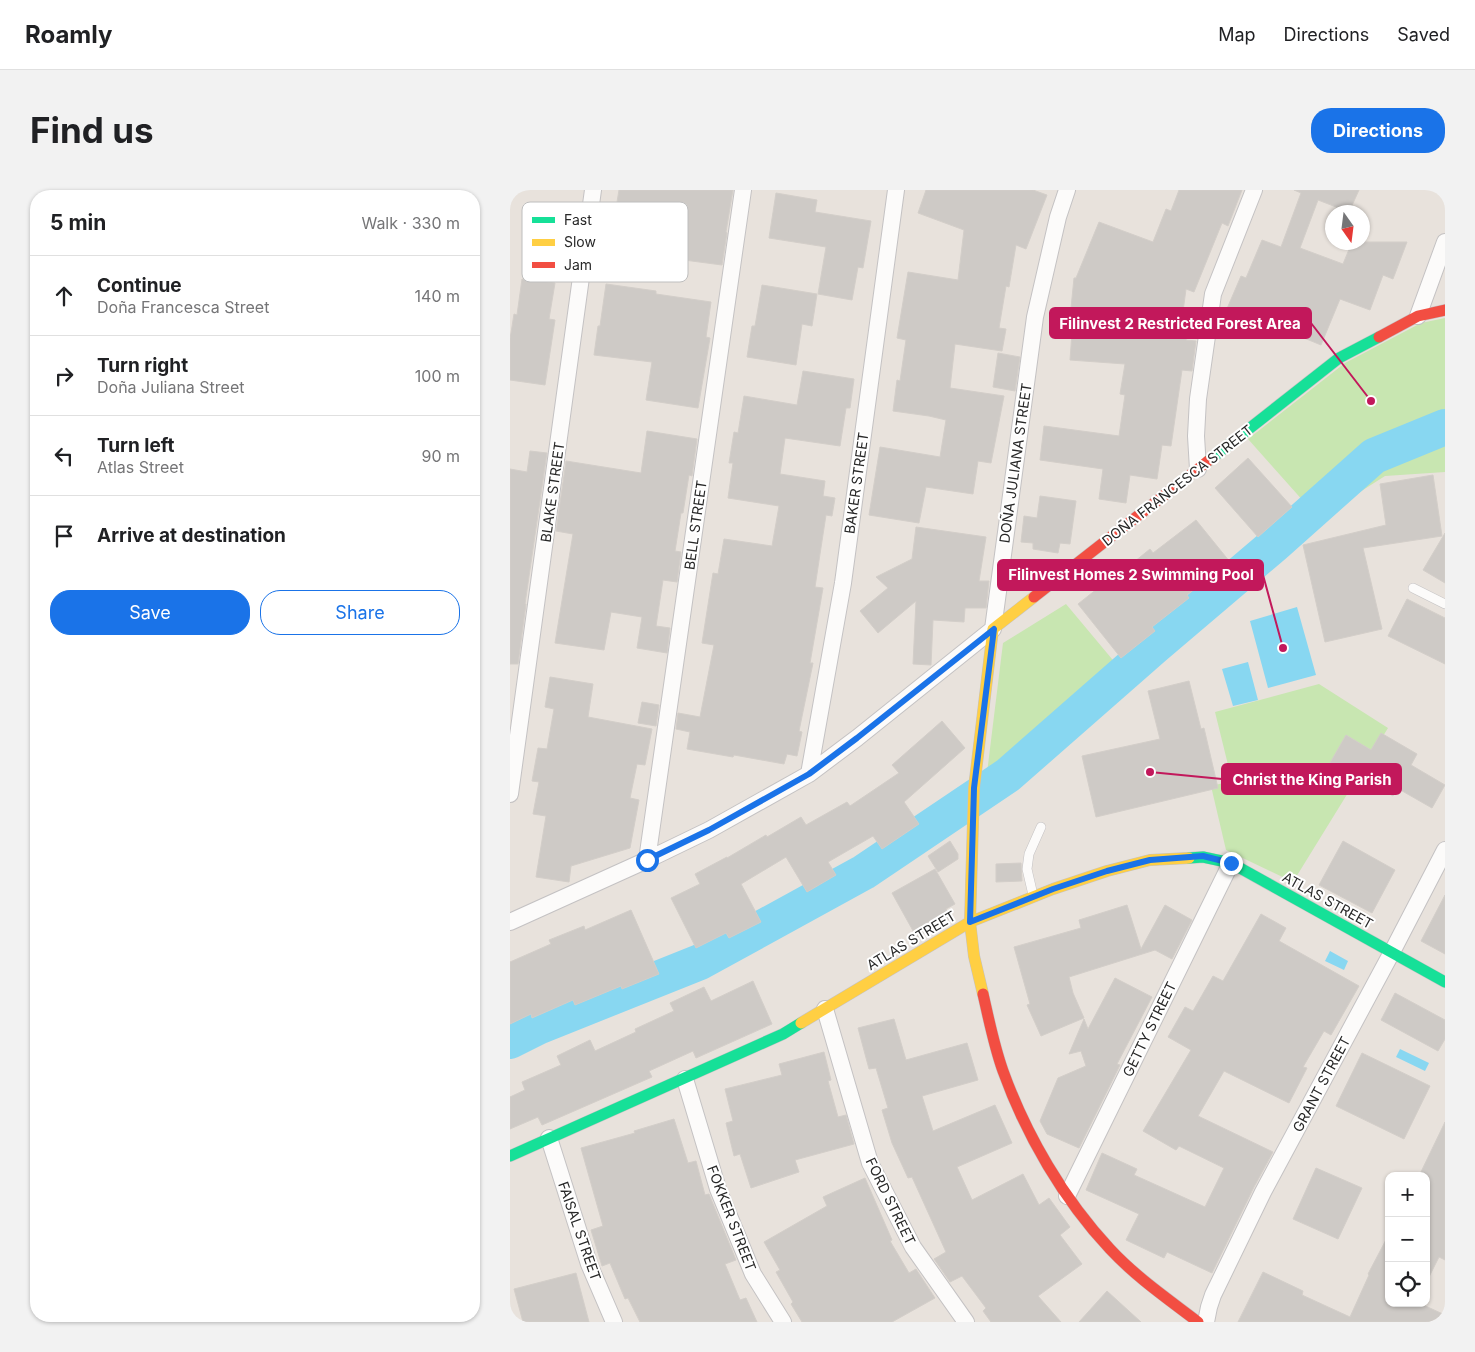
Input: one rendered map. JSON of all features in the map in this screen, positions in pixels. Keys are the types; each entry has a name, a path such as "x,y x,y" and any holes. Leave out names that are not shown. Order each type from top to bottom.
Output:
{"street":[{"name":"BELL STREET","path":"647,860 743,190"},
{"name":"BAKER STREET","path":"809,774 843,583 896,190"},
{"name":"DOÑA JULIANA STREET","path":"1067,190 1058,217 1035,317 974,788 970,922 979,979 1002,1069 1016,1106 1037,1145 1067,1196 1111,1250 1145,1281 1198,1322"},
{"path":"1198,469 1196,436 1198,399 1214,294 1254,190"},
{"path":"1418,316 1445,242"},
{"name":"BLAKE STREET","path":"510,794 581,282"},
{"name":"DOÑA FRANCESCA STREET","path":"510,922 709,830 809,774 1339,358 1418,316 1445,310"},
{"name":"GRANT STREET","path":"1206,1322 1213,1295 1263,1192 1445,850"},
{"name":"ATLAS STREET","path":"510,1156 783,1034 970,922 1107,871 1150,860 1203,856 1231,863 1445,982"},
{"name":"GETTY STREET","path":"1067,1196 1231,863"},
{"name":"FORD STREET","path":"826,1009 870,1163 913,1247 966,1322"},
{"name":"FOKKER STREET","path":"685,1079 718,1189 753,1274 783,1322"},
{"name":"FAISAL STREET","path":"549,1138 589,1264 614,1322"}],"lane":[{"path":"1413,588 1445,604"},
{"path":"1033,897 1027,868 1029,854 1041,827"}],"green space":[{"path":"1445,318 1445,472 1385,476 1352,497 1305,503 1248,439 1345,363 1421,323"},
{"path":"1066,604 1117,665 986,781 1003,643"},
{"path":"1319,684 1388,728 1293,882 1226,850 1211,786 1232,781 1215,712"}],"water":[{"path":"1297,607 1316,675 1268,688 1250,621"},
{"path":"1248,662 1258,700 1233,706 1222,669"},
{"path":"1330,951 1348,961 1344,970 1325,961"},
{"path":"1400,1049 1429,1063 1425,1071 1396,1057"}],"building":[{"path":"619,190 733,190 722,265 688,261 688,202 617,202"},
{"path":"926,190 1033,190 1047,195 1026,249 1016,245 1009,287 1006,286 999,328 1006,329 1002,351 955,344 950,388 1004,396 991,463 978,461 973,494 926,487 919,523 869,515 880,447 940,457 946,420 893,411 897,380 900,381 906,340 897,338 908,272 958,280 964,230 918,213"},
{"path":"1179,190 1242,190 1228,226 1222,223 1194,292 1186,289 1180,334 1187,335 1186,340 1196,341 1192,371 1182,370 1171,446 1162,445 1157,479 1130,475 1126,503 1099,499 1103,469 1040,460 1044,426 1119,436 1125,395 1120,394 1125,364 1070,360 1073,319 1070,318 1074,278 1076,278 1099,222 1153,242 1166,209 1171,211"},
{"path":"1294,190 1359,190 1352,205 1331,205 1318,200 1300,248 1343,264 1349,250 1370,250 1370,242 1407,242 1393,279 1383,275 1370,310 1340,299 1321,345 1292,333 1290,337 1226,311 1241,276 1246,278 1262,240 1281,247 1301,193"},
{"path":"776,193 817,200 815,212 871,221 863,268 858,267 852,300 818,294 826,247 769,238"},
{"path":"522,279 522,282 555,283 549,319 555,320 545,385 510,380 510,339 514,314 517,315"},
{"path":"606,284 656,291 656,294 711,302 706,337 710,338 698,408 646,400 652,362 594,355"},
{"path":"762,285 817,294 812,326 802,324 796,365 747,357 752,326 755,326"},
{"path":"998,353 1020,357 1015,391 993,387"},
{"path":"803,371 854,379 850,408 846,408 840,446 785,438 780,474 825,481 823,496 835,498 832,516 826,515 815,587 823,588 810,663 813,663 799,731 802,732 797,756 787,754 784,764 687,749 690,732 676,729 678,713 700,717 714,645 702,643 713,573 718,574 724,539 772,546 779,506 728,498 733,463 729,463 734,432 738,433 744,396 797,405"},
{"path":"647,431 697,439 692,476 689,475 675,551 681,552 677,582 663,580 656,626 670,628 667,653 637,648 642,617 611,612 604,650 555,643 573,534 556,531 566,461 641,473"},
{"path":"530,451 547,453 518,664 510,664 510,469 527,472"},
{"path":"1248,458 1292,507 1258,537 1215,488"},
{"path":"1433,475 1442,536 1363,548 1382,629 1325,642 1303,545 1386,525 1380,484"},
{"path":"1040,496 1076,501 1070,544 1060,543 1058,553 1033,549 1033,543 1021,542 1024,516 1037,518"},
{"path":"1196,520 1230,562 1187,595 1189,598 1152,627 1155,631 1121,658 1078,604 1150,549 1153,553"},
{"path":"916,527 986,537 979,581 989,581 986,608 965,608 964,622 933,620 931,665 913,664 916,601 878,633 860,611 888,588 876,577 912,559"},
{"path":"1445,533 1445,583 1423,570"},
{"path":"1407,599 1445,618 1445,664 1388,636"},
{"path":"550,677 593,684 588,717 652,729 645,765 637,764 630,798 639,800 630,848 571,866 569,882 536,877 546,816 533,814 539,782 532,781 538,748 547,749 554,709 545,707"},
{"path":"1189,681 1201,729 1204,728 1218,788 1096,817 1082,756 1160,739 1148,691"},
{"path":"642,702 659,705 656,726 638,723"},
{"path":"942,721 965,748 904,802 919,824 882,849 873,836 828,862 836,875 807,892 786,857 741,884 761,922 729,938 726,933 696,948 671,898 700,884 695,874 766,835 767,837 801,817 806,825 847,802 850,806 899,773 892,765"},
{"path":"1381,733 1417,754 1411,765 1445,785 1432,808 1397,788 1393,796 1349,771 1348,774 1330,763 1346,735 1371,750"},
{"path":"950,841 958,854 958,859 938,872 928,856"},
{"path":"1343,841 1395,870 1372,913 1319,885"},
{"path":"1021,863 1022,881 996,882 996,864"},
{"path":"935,869 955,904 946,909 951,918 917,938 892,893"},
{"path":"1445,895 1445,954 1421,941"},
{"path":"1127,905 1141,949 1165,905 1192,920 1172,959 1155,950 1069,977 1073,993 1084,1018 1041,1036 1027,1005 1030,1004 1014,947 1081,928 1079,920"},
{"path":"631,910 659,974 622,989 621,986 575,1005 573,1000 532,1018 531,1014 510,1024 510,962 551,944 549,940 584,926 585,930"},
{"path":"1261,914 1286,928 1279,941 1359,986 1331,1035 1324,1031 1303,1067 1307,1068 1289,1103 1224,1071 1198,1116 1273,1152 1212,1273 1167,1252 1164,1258 1126,1240 1139,1214 1086,1190 1102,1153 1137,1169 1134,1175 1205,1207 1224,1168 1179,1146 1176,1150 1143,1131 1191,1050 1168,1037 1185,1007 1193,1011 1213,976 1223,981"},
{"path":"1115,978 1152,997 1117,1064 1120,1065 1079,1148 1047,1134 1040,1121 1058,1078 1086,1066 1081,1051 1069,1054 1084,1019 1088,1029"},
{"path":"753,981 772,1024 696,1058 693,1051 649,1071 652,1077 542,1125 538,1117 510,1129 510,1097 525,1090 522,1082 561,1065 557,1056 590,1040 595,1051 636,1032 635,1029 674,1011 670,1003 704,987 711,1001"},
{"path":"1395,993 1445,1020 1445,1039 1438,1051 1381,1020"},
{"path":"894,1019 906,1060 967,1043 978,1080 922,1096 933,1131 995,1105 1012,1143 957,1167 972,1200 1023,1174 1039,1205 1049,1198 1070,1227 1060,1235 1082,1264 1038,1296 1061,1322 991,1322 983,1311 986,1308 962,1276 950,1282 934,1259 946,1252 912,1177 908,1178 892,1143 882,1110 888,1108 876,1068 869,1069 858,1028"},
{"path":"824,1052 831,1080 828,1081 838,1117 846,1115 854,1144 795,1160 799,1172 751,1188 740,1154 734,1156 726,1123 733,1121 725,1089 782,1075 779,1064"},
{"path":"1362,1053 1430,1086 1404,1139 1336,1106"},
{"path":"674,1119 688,1163 696,1161 705,1195 709,1194 736,1260 725,1264 740,1300 746,1298 757,1322 640,1322 628,1298 625,1299 610,1263 602,1266 591,1230 603,1226 581,1148 635,1133 634,1131"},
{"path":"1445,1122 1445,1260 1439,1257 1430,1275 1430,1172 1421,1172"},
{"path":"1316,1168 1362,1188 1338,1239 1293,1219"},
{"path":"865,1178 892,1240 890,1241 909,1273 916,1269 935,1298 892,1322 802,1322 776,1272 780,1270 764,1242 827,1206 823,1197"},
{"path":"1385,1242 1385,1307 1428,1307 1445,1315 1445,1322 1238,1322 1263,1272 1303,1291 1302,1295 1350,1317 1368,1274"},
{"path":"576,1273 589,1322 523,1322 514,1289"},
{"path":"1107,1291 1141,1322 1079,1322"}],"waterway":[{"path":"510,1041 540,1026 700,962 864,872 1008,775 1374,456 1445,427"}],"traffic: fast":[{"path":"1208,461 1339,358 1379,337"},
{"path":"1189,858 1203,857 1231,863 1445,982"},
{"path":"510,1156 783,1034 801,1023"}],"traffic: slow":[{"path":"983,994 974,956 970,922 974,788 993,629 1034,597"},
{"path":"801,1023 970,922 1053,889 1107,871 1150,860 1189,858"}],"traffic: jam":[{"path":"1379,337 1418,316 1445,310"},
{"path":"1034,597 1208,461"},
{"path":"983,994 997,1052 1012,1095 1035,1143 1062,1188 1093,1230 1130,1269 1198,1322"}],"place":[{"name":"Filinvest 2 Restricted Forest Area","path":"1371,401"},
{"name":"Filinvest Homes 2 Swimming Pool","path":"1283,648"},
{"name":"Christ the King Parish","path":"1150,772"}],"route":[{"path":"647,860 709,830 809,774 994,629 974,788 970,922 1053,889 1107,871 1150,860 1203,856 1231,863"}]}
